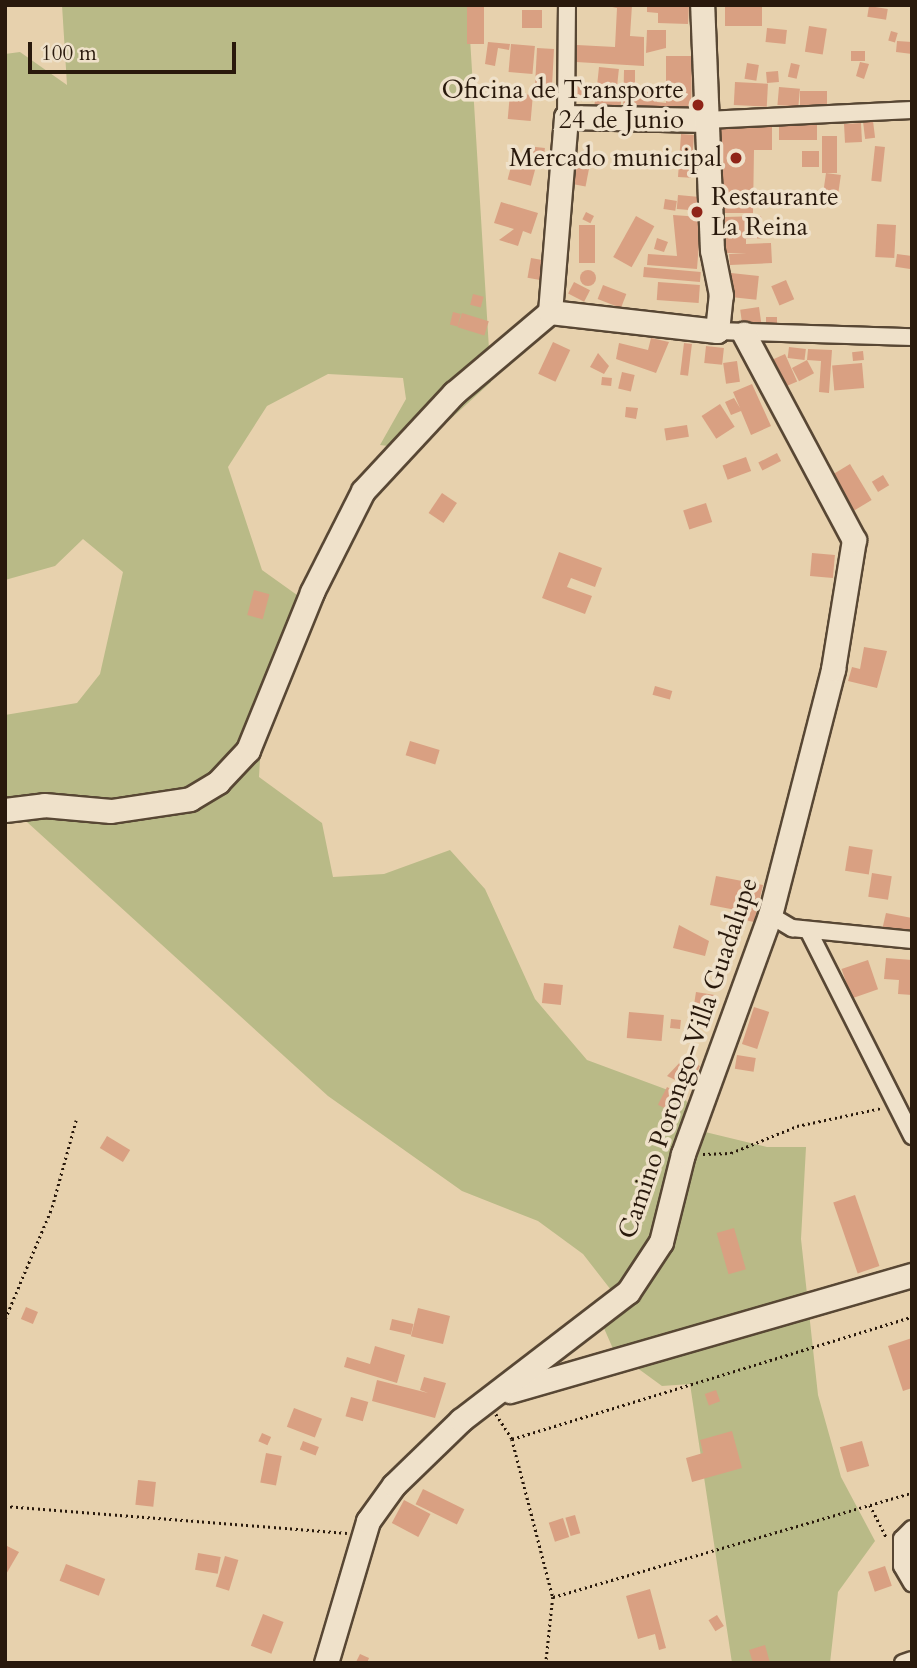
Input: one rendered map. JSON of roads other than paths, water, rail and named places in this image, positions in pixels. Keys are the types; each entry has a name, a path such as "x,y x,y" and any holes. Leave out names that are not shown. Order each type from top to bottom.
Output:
{"street":[{"path":"5,810 111,811 190,799 218,782 248,750 312,592 363,491 454,393 550,312 566,117 567,5"},
{"path":"702,5 706,120 721,296 717,331"},
{"path":"566,117 706,120 912,110"},
{"path":"550,312 744,334 912,337"},
{"name":"Camino Porongo-Villa Guadalupe","path":"326,1663 365,1539 368,1521 417,1457 490,1396 628,1292 661,1242 683,1154 770,915 833,669 854,540 744,334"},
{"path":"770,915 808,930 912,940"},
{"path":"808,930 912,1136"},
{"path":"490,1396 912,1275"},
{"path":"912,1529 902,1539 902,1566 912,1583"},
{"path":"903,1663 912,1660"}],"place":[{"name":"Oficina de Transporte 24 de Junio","path":"698,105"},
{"name":"Mercado municipal","path":"736,158"},
{"name":"Restaurante La Reina","path":"697,212"}]}
